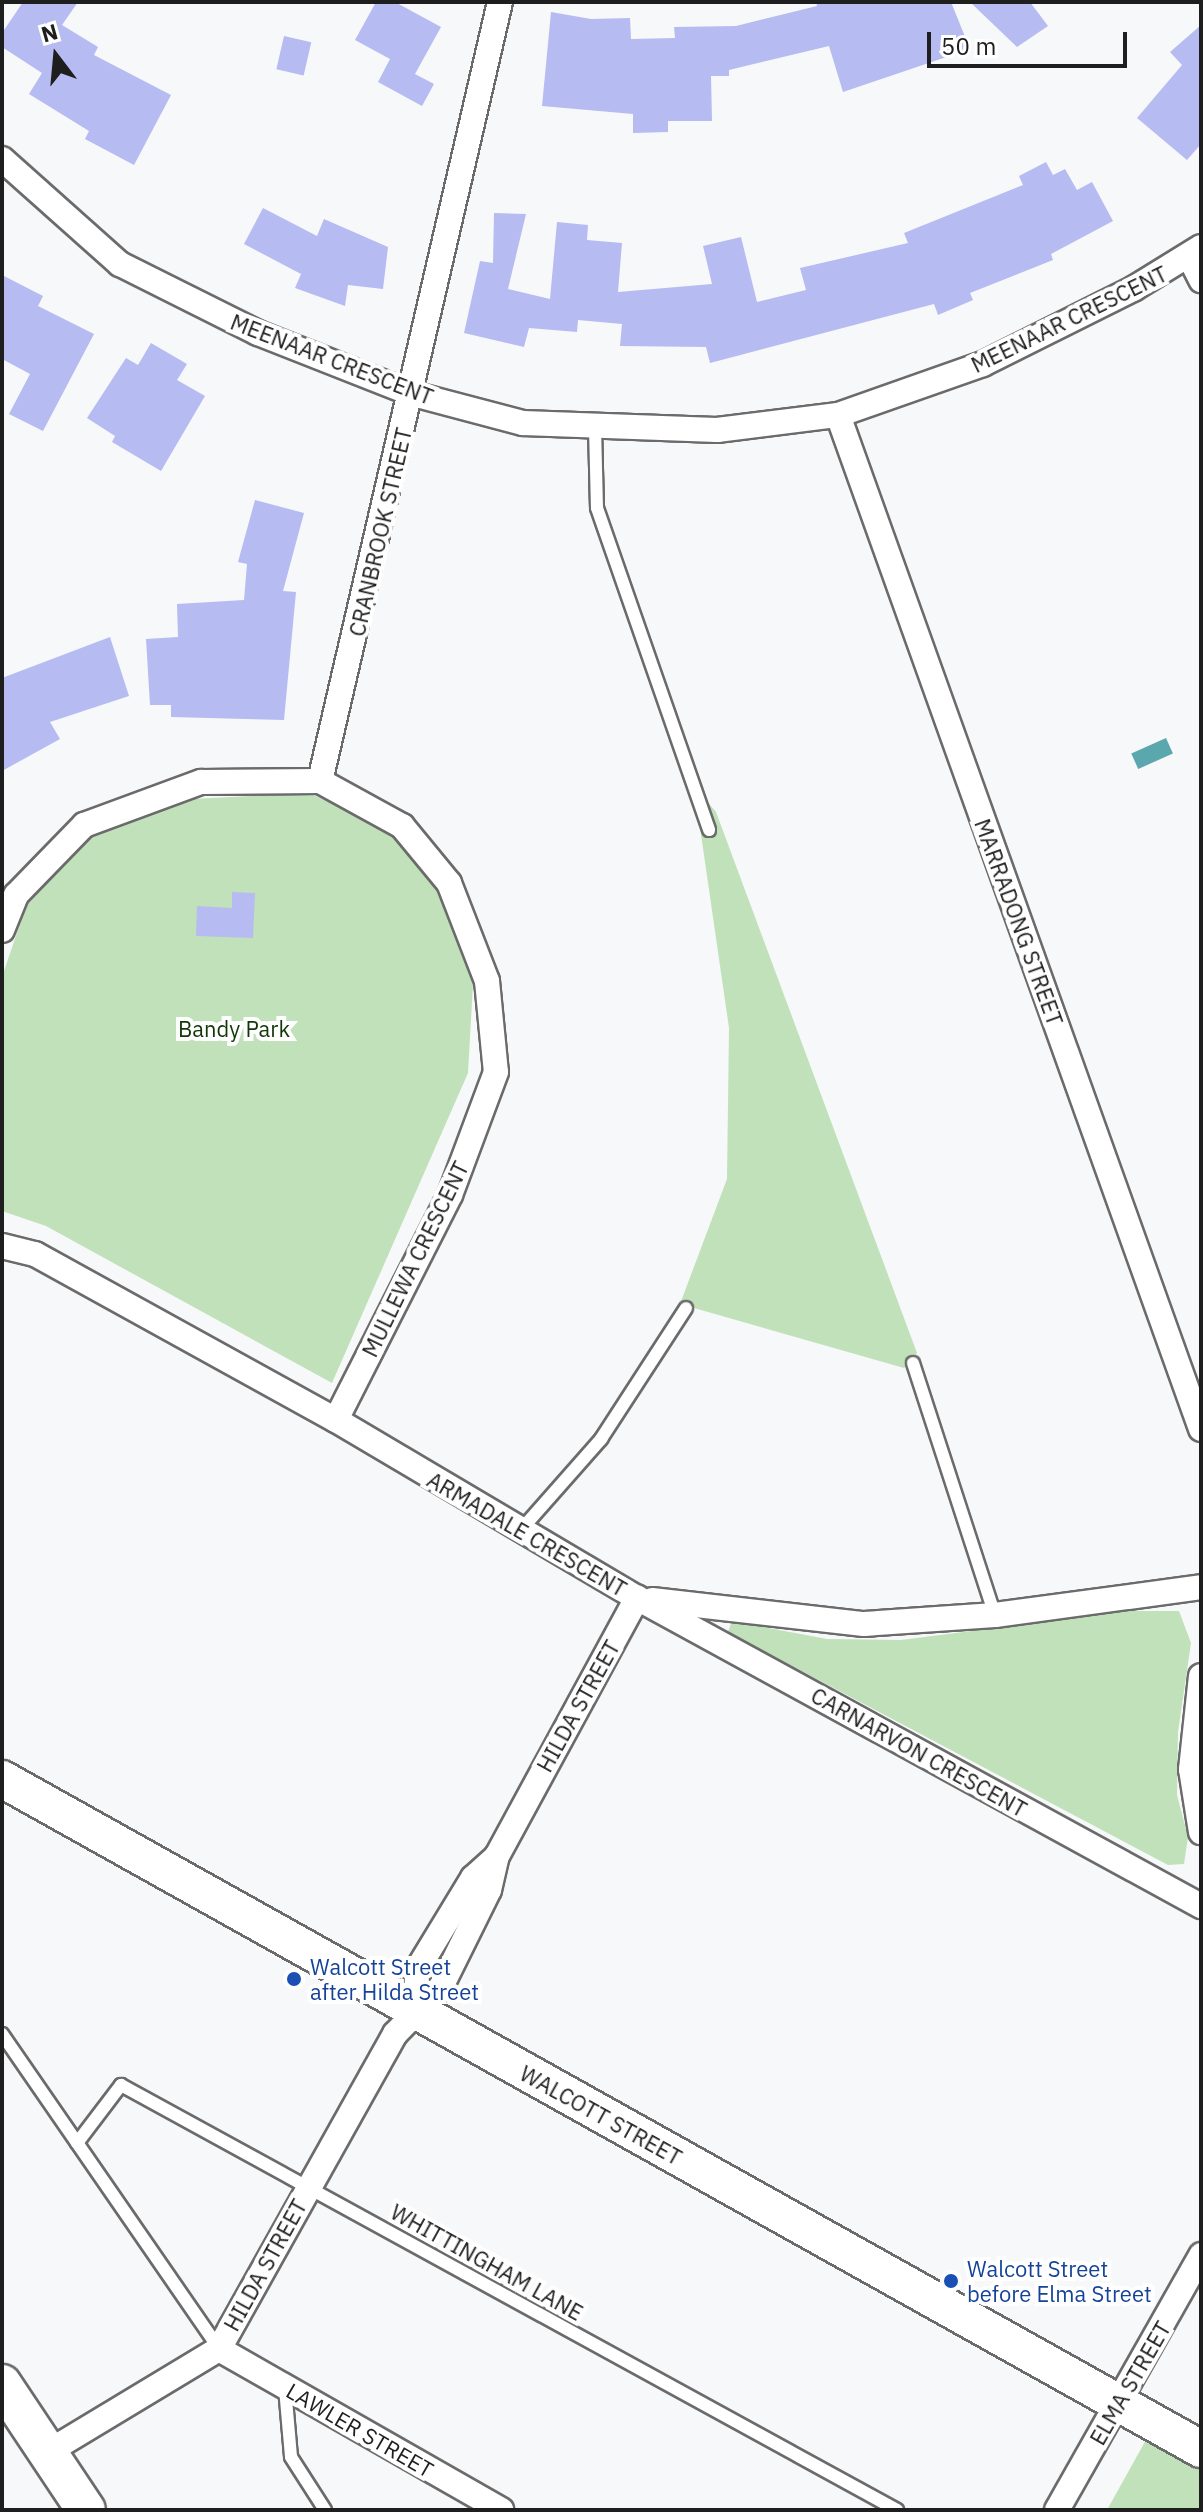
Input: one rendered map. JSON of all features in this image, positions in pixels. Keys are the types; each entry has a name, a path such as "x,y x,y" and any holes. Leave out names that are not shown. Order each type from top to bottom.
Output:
{"highway":[{"path":"2,2384 86,2510"}],"main road":[{"name":"WALCOTT STREET","path":"2,1779 1201,2449"}],"street":[{"name":"CRANBROOK STREET","path":"320,781 413,394 500,2"},
{"name":"MEENAAR CRESCENT","path":"2,159 120,264 258,333 413,394 523,423 717,430 838,415 983,364 1197,258"},
{"path":"1197,258 1201,280"},
{"name":"MARRADONG STREET","path":"838,415 1201,1429"},
{"name":"MULLEWA CRESCENT","path":"2,930 16,895 84,825 201,782 320,781 402,826 449,883 487,981 496,1072 450,1195 336,1420"},
{"name":"ARMADALE CRESCENT","path":"2,1246 35,1254 336,1420 637,1598 864,1624 995,1615 1201,1587"},
{"name":"HILDA STREET","path":"48,2452 219,2349 395,2034 416,2012 417,1970 473,1878 497,1856 637,1598"},
{"name":"CARNARVON CRESCENT","path":"637,1598 1201,1906"},
{"path":"1201,1676 1191,1769 1201,1832"},
{"name":"ELMA STREET","path":"1057,2510 1121,2402 1201,2255"},
{"name":"LAWLER STREET","path":"219,2349 501,2510"}],"lane":[{"path":"595,427 597,508 709,830"},
{"path":"520,1531 601,1439 686,1308"},
{"path":"913,1363 995,1615"},
{"path":"2,2034 219,2349"},
{"name":"WHITTINGHAM LANE","path":"77,2143 121,2085 897,2510"},
{"path":"285,2387 291,2457 325,2510"}],"green space":[{"path":"694,786 716,812 917,1353 904,1368 680,1304 727,1179 729,1028"},
{"name":"Bandy Park","path":"309,793 388,829 435,885 473,984 468,1073 332,1383 46,1226 2,1211 2,977 26,906 83,838 192,799"},
{"path":"1127,1611 1179,1611 1191,1643 1178,1732 1177,1795 1188,1837 1184,1864 1168,1865 728,1632 732,1621 827,1639 901,1640"},
{"path":"1152,2429 1201,2457 1201,2510 1107,2510"}],"water":[{"path":"1166,738 1173,754 1138,769 1131,753"}],"building":[{"path":"23,2 78,2 62,25 98,47 94,55 171,95 134,165 85,139 89,131 29,94 42,73 2,47 2,33"},
{"path":"376,2 395,2 441,27 415,74 434,84 422,106 378,82 390,59 355,40"},
{"path":"816,2 951,2 970,49 843,92 829,46 729,70 729,76 711,76 712,121 668,121 668,132 633,133 633,114 542,106 551,12 591,19 630,18 631,39 675,38 674,27 736,26 817,6"},
{"path":"970,2 1030,2 1048,26 1017,47"},
{"path":"1201,25 1201,144 1187,160 1137,118 1182,65 1170,52"},
{"path":"284,36 311,42 304,75 276,69"},
{"path":"1046,162 1053,175 1065,169 1077,190 1092,182 1113,221 1051,254 1053,260 970,293 973,300 938,315 934,304 710,363 706,347 620,346 622,324 578,320 577,332 529,328 524,347 464,333 480,261 493,263 494,213 526,214 508,289 550,299 557,222 588,225 587,240 622,243 618,292 712,284 703,246 741,237 757,302 806,290 800,268 908,243 904,233 1023,185 1019,176"},
{"path":"263,208 317,236 324,219 388,247 383,289 348,285 345,306 295,288 301,274 244,244"},
{"path":"2,275 43,296 38,306 94,334 43,431 9,414 30,374 2,359"},
{"path":"151,343 187,364 177,380 205,396 161,471 112,442 115,436 87,418 126,358 138,365"},
{"path":"255,500 304,513 283,591 296,592 284,720 171,717 171,705 150,705 146,639 178,637 177,604 244,600 247,564 238,562"},
{"path":"110,637 129,696 50,722 60,739 2,771 2,678"},
{"path":"232,892 255,893 253,938 196,936 197,906 232,908"}],"place":[{"name":"Walcott Street after Hilda Street","path":"294,1979"},
{"name":"Walcott Street before Elma Street","path":"951,2281"}]}
